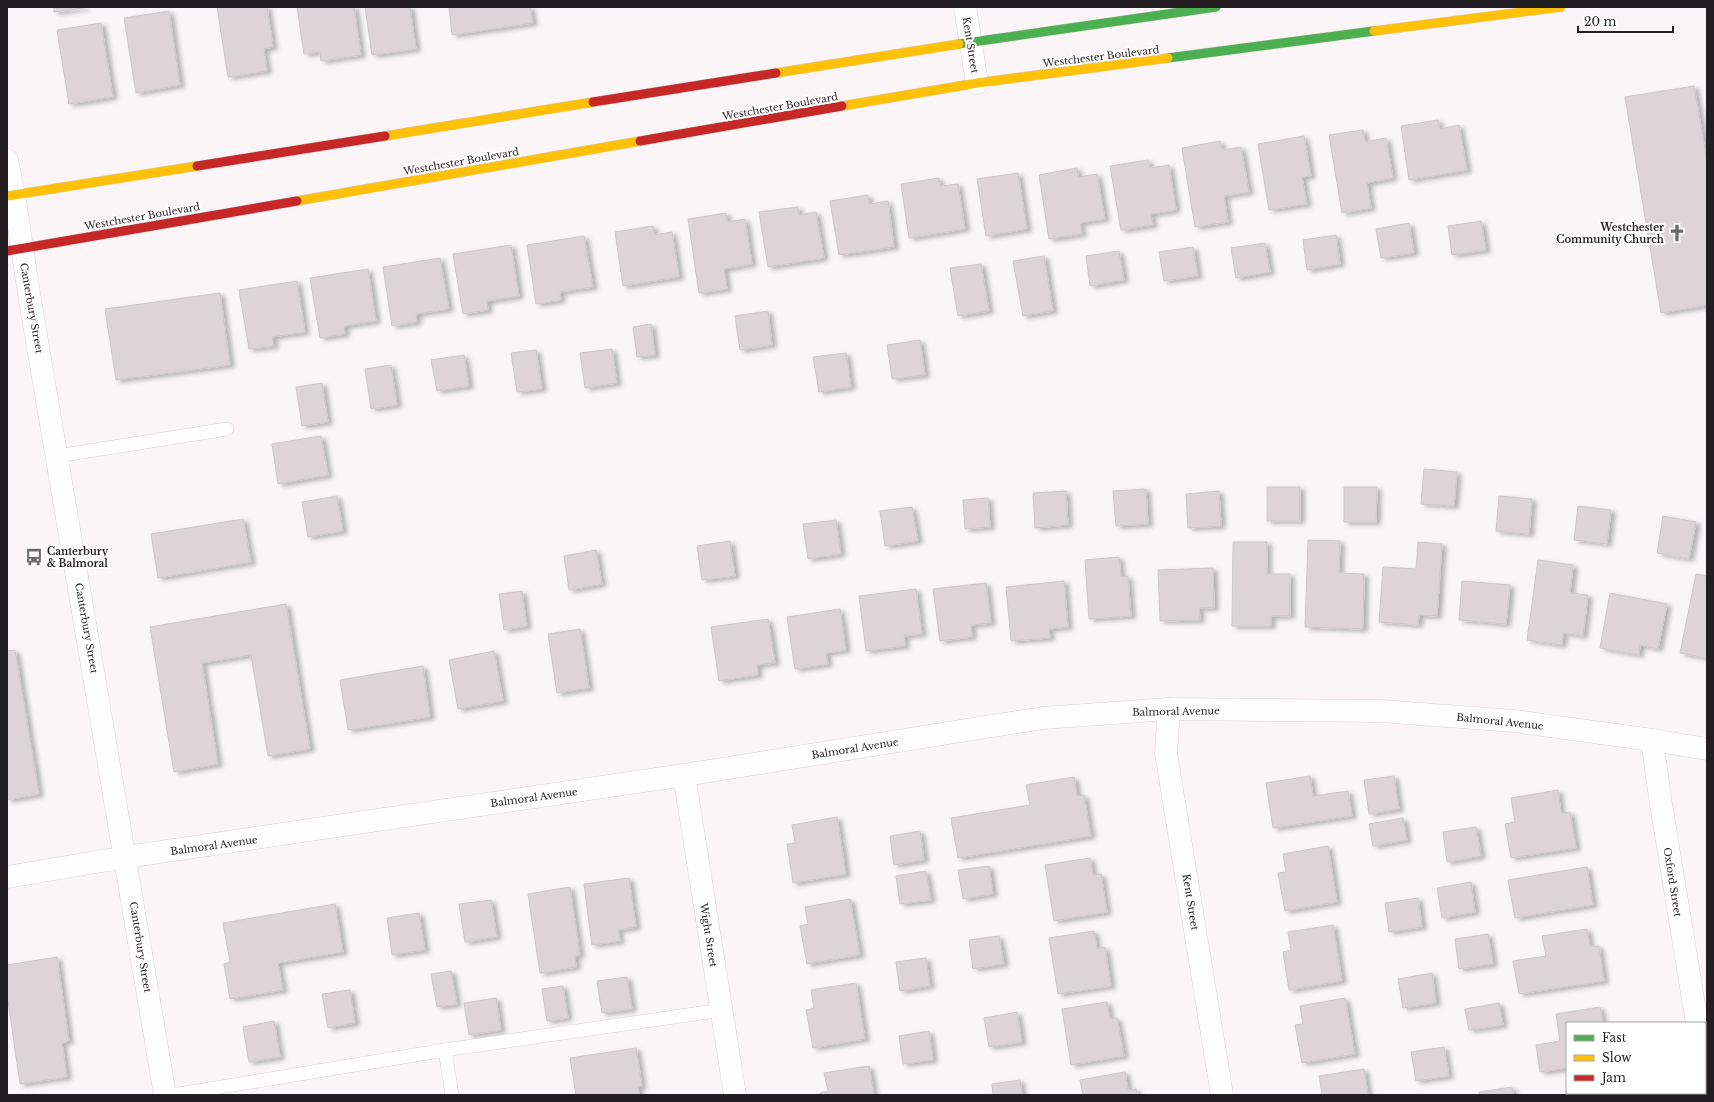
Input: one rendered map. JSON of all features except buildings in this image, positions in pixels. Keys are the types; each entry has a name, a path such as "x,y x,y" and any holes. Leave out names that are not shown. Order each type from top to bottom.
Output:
{"street":[{"name":"Kent Street","path":"965,7 972,42 977,83"},
{"path":"11,195 972,42 1216,7"},
{"name":"Westchester Boulevard","path":"14,249 977,83 1561,7"},
{"name":"Canterbury Street","path":"7,160 11,195 14,249 57,456 165,1095"},
{"name":"Kent Street","path":"1169,710 1166,753 1222,1095"},
{"name":"Balmoral Avenue","path":"7,877 126,858 684,776 1042,718 1169,710 1381,711 1514,721 1707,749"},
{"name":"Oxford Street","path":"1652,740 1696,1022"},
{"name":"Wight Street","path":"684,776 736,1095"}],"lane":[{"path":"57,456 227,429"},
{"path":"173,1095 445,1050 722,1010"},
{"path":"445,1050 452,1095"}],"traffic: fast":[{"path":"959,44 1216,7"},
{"path":"1168,58 1374,31"}],"traffic: slow":[{"path":"1374,31 1561,7"},
{"path":"776,73 959,44"},
{"path":"842,106 977,83 1168,58"},
{"path":"385,136 593,102"},
{"path":"297,201 640,141"},
{"path":"7,196 197,166"}],"traffic: jam":[{"path":"593,102 776,73"},
{"path":"640,141 842,106"},
{"path":"197,166 385,136"},
{"path":"7,251 297,201"}],"place":[{"name":"Westchester Community Church","path":"1677,233"},
{"name":"Canterbury & Balmoral","path":"34,557"}]}
